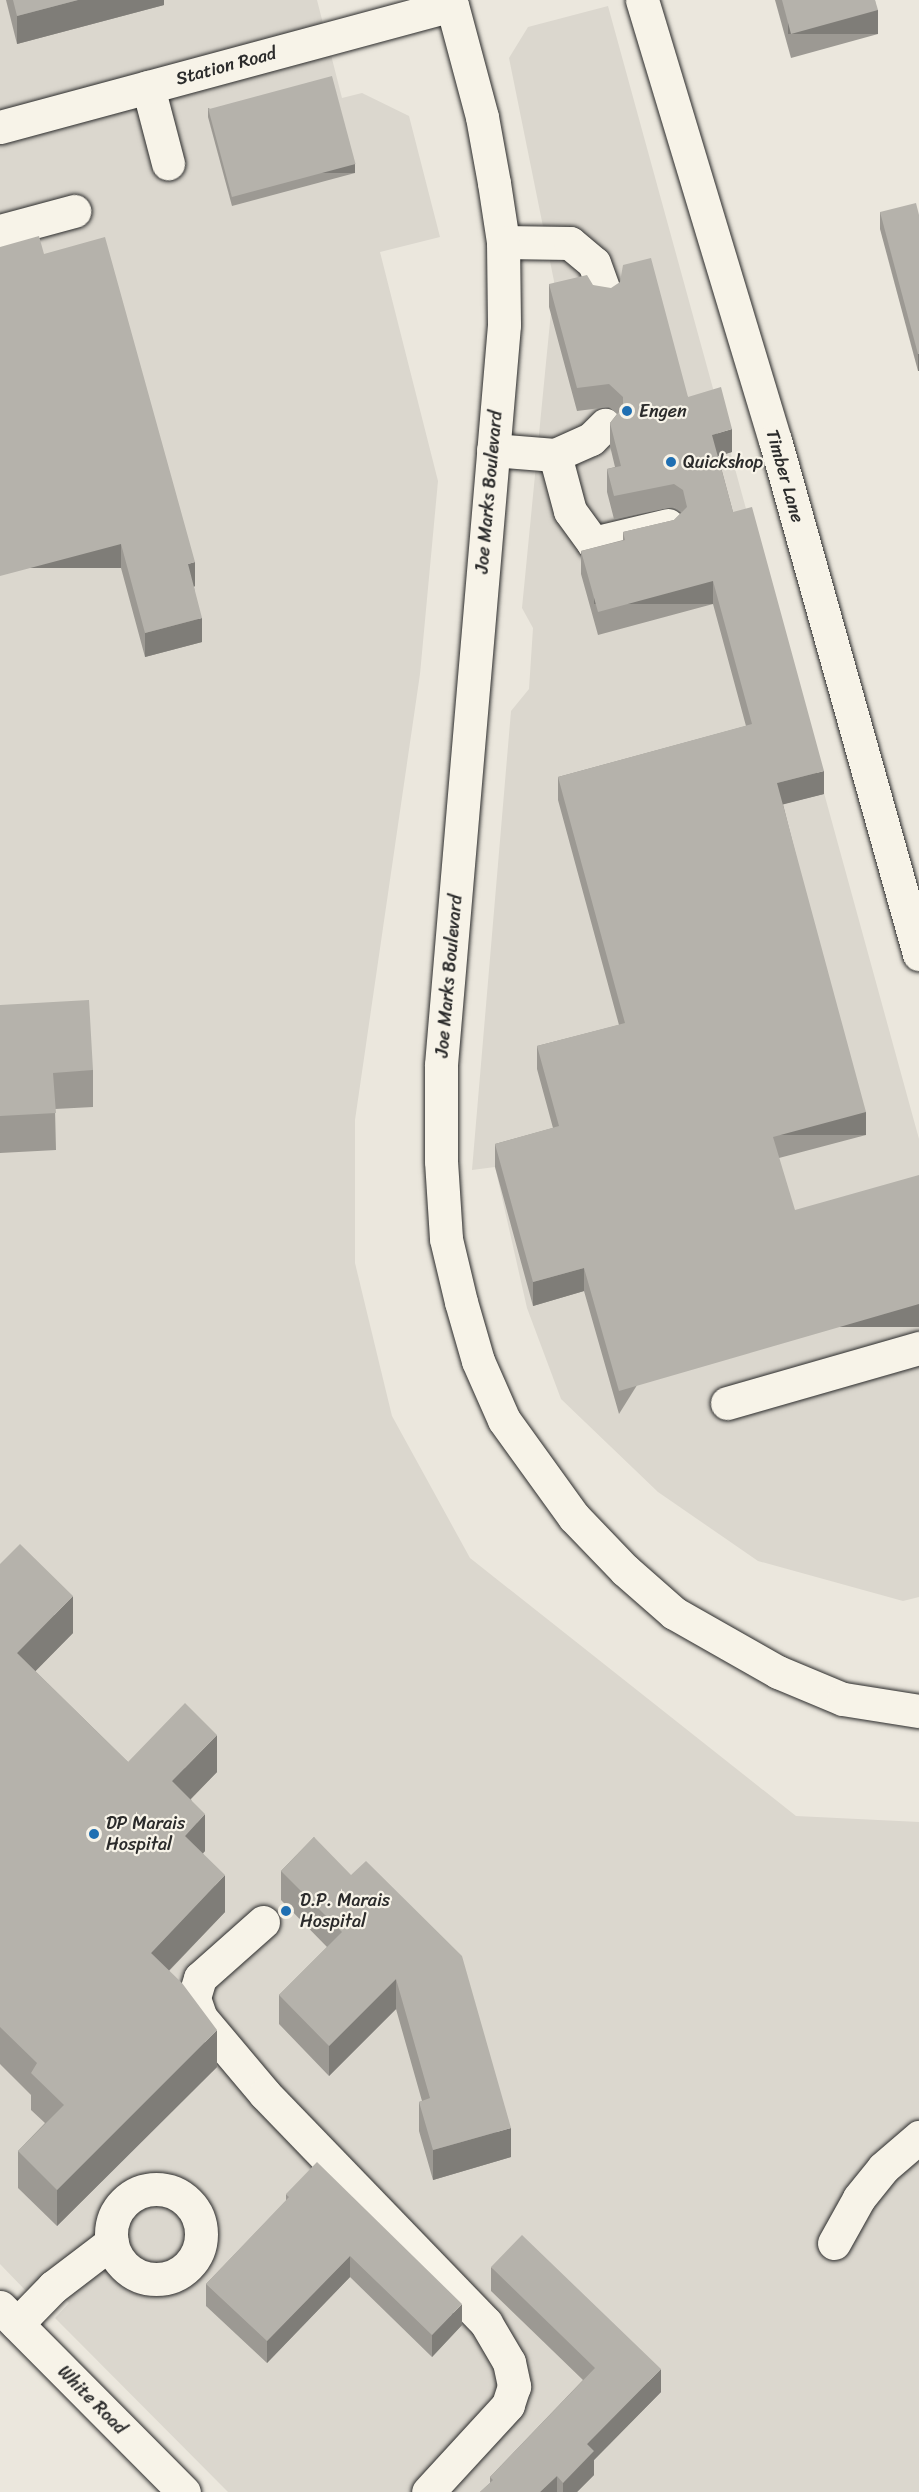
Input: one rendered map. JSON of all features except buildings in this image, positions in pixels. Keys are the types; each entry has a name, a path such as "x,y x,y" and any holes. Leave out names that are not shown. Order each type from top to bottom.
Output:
{"main road":[{"name":"Timber Lane","path":"642,0 775,440 919,954"},
{"name":"Station Road","path":"2,119 148,87 457,2"},
{"name":"Joe Marks Boulevard","path":"457,2 482,117 503,242 504,326 441,1065 441,1161 446,1239 478,1361 504,1420 574,1517 674,1613 778,1672 843,1699 919,1711"},
{"path":"148,87 168,163"},
{"path":"0,231 74,211"},
{"path":"503,242 570,243 594,263 605,293"},
{"path":"493,450 555,455 591,439 604,424"},
{"path":"555,455 570,511 592,543 669,525"},
{"path":"728,1403 919,1348"},
{"path":"263,1922 200,1978 194,1998 201,2018 265,2094 486,2323 509,2362 514,2386 508,2405 428,2492"},
{"path":"834,2243 859,2198 883,2168 919,2137"},
{"path":"8,2316 53,2287 112,2242"},
{"name":"White Road","path":"8,2316 184,2492"}],"shaded area":[{"name":"D.P. Marais Hospital","path":"0,0 317,0 342,98 362,93 409,116 440,237 380,252 438,481 420,674 355,1120 355,1263 392,1416 470,1558 796,1816 919,1822 919,2492 228,2492 55,2318 69,2303 53,2287 27,2292 0,2264"},
{"path":"608,6 919,1139 919,1597 903,1601 758,1561 658,1492 561,1399 527,1308 495,1167 472,1170 511,711 529,689 533,628 522,608 554,281 509,58 528,27"}],"place":[{"name":"Engen","path":"627,411"},
{"name":"Quickshop","path":"671,462"},
{"name":"DP Marais Hospital","path":"94,1834"},
{"name":"D.P. Marais Hospital","path":"286,1911"}]}
